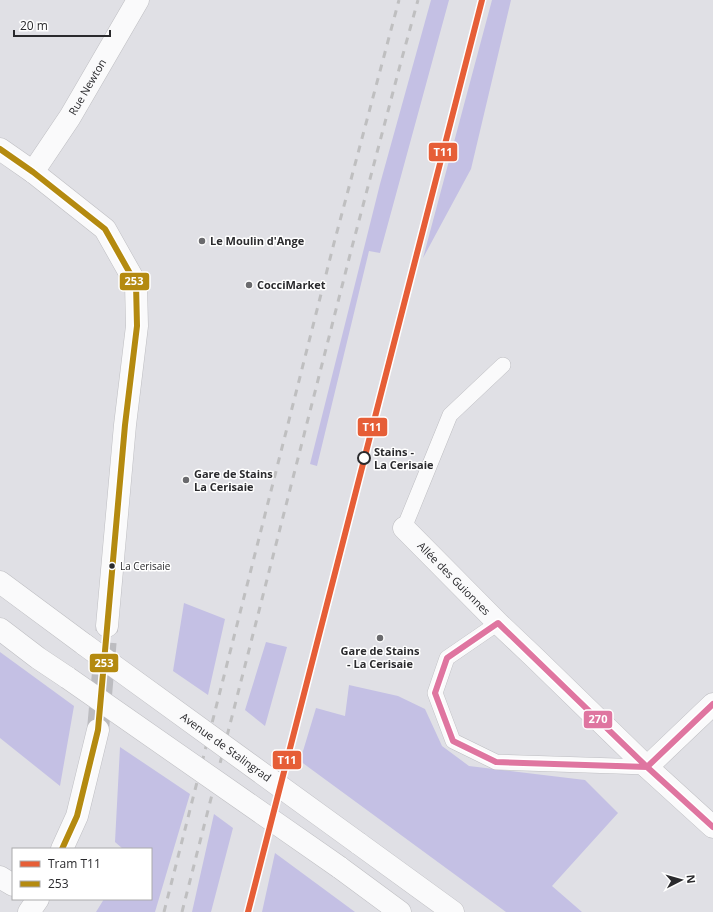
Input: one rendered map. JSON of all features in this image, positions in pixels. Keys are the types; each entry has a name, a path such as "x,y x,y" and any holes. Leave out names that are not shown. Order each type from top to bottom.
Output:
{"street":[{"name":"Rue Newton","path":"33,172 70,117 138,0"},
{"path":"0,149 33,172 105,229 136,284 137,326 125,426 107,626"},
{"name":"Allée des Guionnes","path":"404,528 498,623 647,767 713,828"},
{"name":"Avenue de Stalingrad","path":"0,582 453,912"},
{"path":"0,628 38,658 339,867 400,912"},
{"path":"647,767 713,704"},
{"path":"62,848 77,816 98,730"},
{"path":"0,877 12,884"}],"lane":[{"path":"404,528 450,415 503,365"},
{"path":"498,623 448,658 434,693 453,741 496,762 647,767"}],"shaded area":[{"path":"431,0 449,0 380,253 369,251 317,466 310,464 380,184"},
{"path":"492,0 511,0 471,169 423,258"},
{"path":"184,603 225,619 208,695 173,671"},
{"path":"266,642 287,647 265,726 245,710"},
{"path":"0,652 74,706 60,786 0,738"},
{"path":"349,685 398,696 425,709 442,746 469,766 585,780 618,813 552,886 582,912 506,912 300,761 316,708 345,716"},
{"path":"120,747 190,794 155,912 96,912 103,900 152,900 152,848 122,848 115,842"},
{"path":"214,814 233,828 211,912 192,912"},
{"path":"275,853 355,912 262,912"}],"tunnel":[{"path":"98,730 107,626"}],"railway":[{"path":"164,912 334,243 399,0"},
{"path":"182,912 352,247 418,0"}],"tram line":[{"name":"T11","path":"248,912 482,0"}],"transit line":[{"name":"253","path":"0,149 33,172 105,229 136,284 137,326 125,425 98,730 77,816 62,848"},
{"name":"270","path":"498,623 647,767 496,762 453,741 435,693 447,658 498,623"},
{"name":"270","path":"647,767 713,704"},
{"name":"270","path":"647,767 713,827"}],"place":[{"name":"Le Moulin d'Ange","path":"202,241"},
{"name":"CocciMarket","path":"249,285"},
{"name":"Stains - La Cerisaie","path":"364,458"},
{"name":"Gare de Stains La Cerisaie","path":"186,480"},
{"name":"La Cerisaie","path":"112,566"},
{"name":"Gare de Stains - La Cerisaie","path":"380,638"}]}
